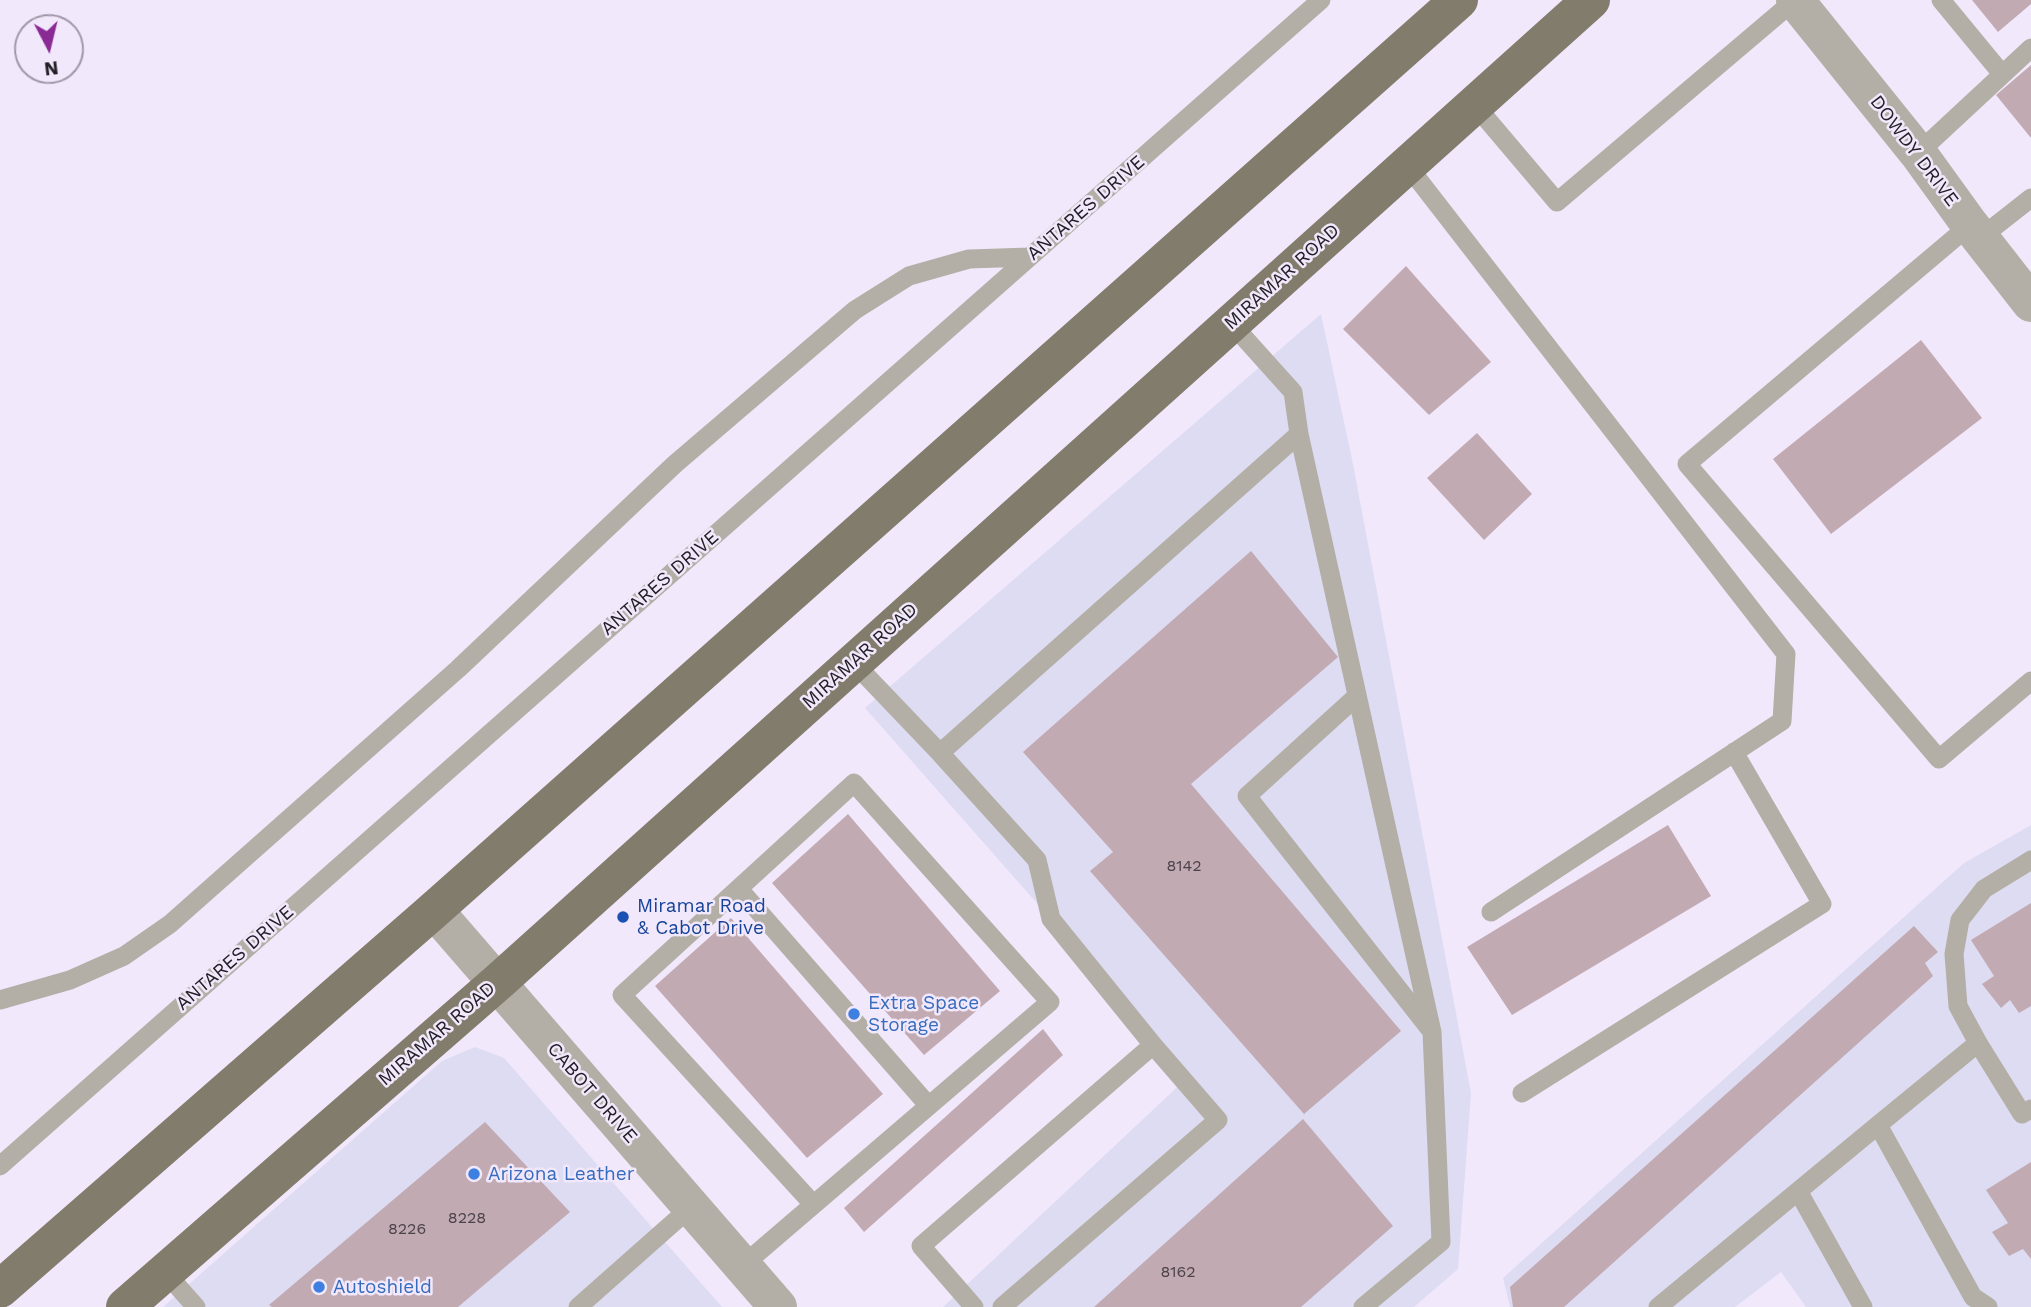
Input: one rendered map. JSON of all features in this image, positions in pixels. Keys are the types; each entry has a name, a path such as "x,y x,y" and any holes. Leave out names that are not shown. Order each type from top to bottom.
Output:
{"main road":[{"path":"0,1289 434,909 1459,0"},
{"name":"MIRAMAR ROAD","path":"125,1307 497,983 1591,0"}],"street":[{"name":"DOWDY DRIVE","path":"1795,0 1918,153 2031,303"},
{"name":"CABOT DRIVE","path":"434,909 778,1307"}],"lane":[{"name":"ANTARES DRIVE","path":"0,1166 1321,0"},
{"path":"1474,104 1557,202 1795,0"},
{"path":"1941,0 2002,74"},
{"path":"1918,153 2031,48"},
{"path":"1407,165 1786,654 1782,721 1491,912"},
{"path":"2031,198 1975,232 1687,464 1939,760 2031,681"},
{"path":"0,1000 70,980 124,956 170,924 458,669 675,464 855,310 909,276 969,259 1029,257"},
{"path":"1231,323 1293,392 1299,434 1432,1032 1441,1242 1363,1307"},
{"path":"940,753 1299,434"},
{"path":"853,662 1037,860 1051,919 1218,1120 1002,1307"},
{"path":"1357,696 1247,796 1432,1032"},
{"path":"1522,1093 1822,904 1734,752"},
{"path":"741,1266 1049,1002 854,783 622,995 813,1204"},
{"path":"2031,860 1984,889 1960,920 1954,954 1958,1006 2022,1114 2031,1109"},
{"path":"739,888 928,1105"},
{"path":"1658,1307 1978,1043"},
{"path":"974,1307 921,1246 1153,1045"},
{"path":"1878,1125 1973,1297 1988,1307"},
{"path":"1798,1191 1863,1307"},
{"path":"578,1307 691,1207"},
{"path":"165,1272 196,1307"}],"shaded area":[{"path":"1321,314 1353,464 1471,1093 1458,1269 1414,1307 943,1307 1189,1076 865,708"},
{"path":"2031,825 2031,1307 1806,1307 1781,1272 1735,1307 1510,1307 1503,1278 1964,863"},
{"path":"475,1047 504,1058 722,1307 163,1307 442,1061"}],"building":[{"path":"1972,0 2031,0 2031,4 1998,32"},
{"path":"2031,65 2031,138 1996,95"},
{"path":"1406,266 1491,362 1429,415 1343,329"},
{"path":"1921,340 1982,418 1831,534 1773,459"},
{"path":"1477,433 1532,494 1484,540 1427,478"},
{"path":"1251,551 1338,657 1191,784 1401,1031 1304,1114 1090,871 1113,852 1023,752"},
{"path":"848,814 1000,991 924,1055 772,883"},
{"path":"1668,825 1711,896 1512,1015 1467,947"},
{"path":"2031,903 2031,1006 2019,1013 2010,1000 2001,1008 1982,984 1994,976 1971,940"},
{"path":"731,918 883,1094 807,1158 655,986"},
{"path":"1914,926 1938,952 1925,963 1933,976 1564,1307 1513,1307 1510,1287"},
{"path":"1043,1029 1063,1055 864,1232 844,1208"},
{"path":"1303,1119 1393,1226 1301,1307 1094,1307"},
{"path":"485,1122 570,1212 458,1307 269,1305"},
{"path":"2031,1162 2031,1259 2023,1249 2009,1256 1992,1232 2008,1223 1986,1190"}],"place":[{"name":"Miramar Road & Cabot Drive","path":"623,917"},
{"name":"Extra Space Storage","path":"854,1014"},
{"name":"Arizona Leather","path":"474,1174"},
{"name":"Autoshield","path":"319,1287"}]}
